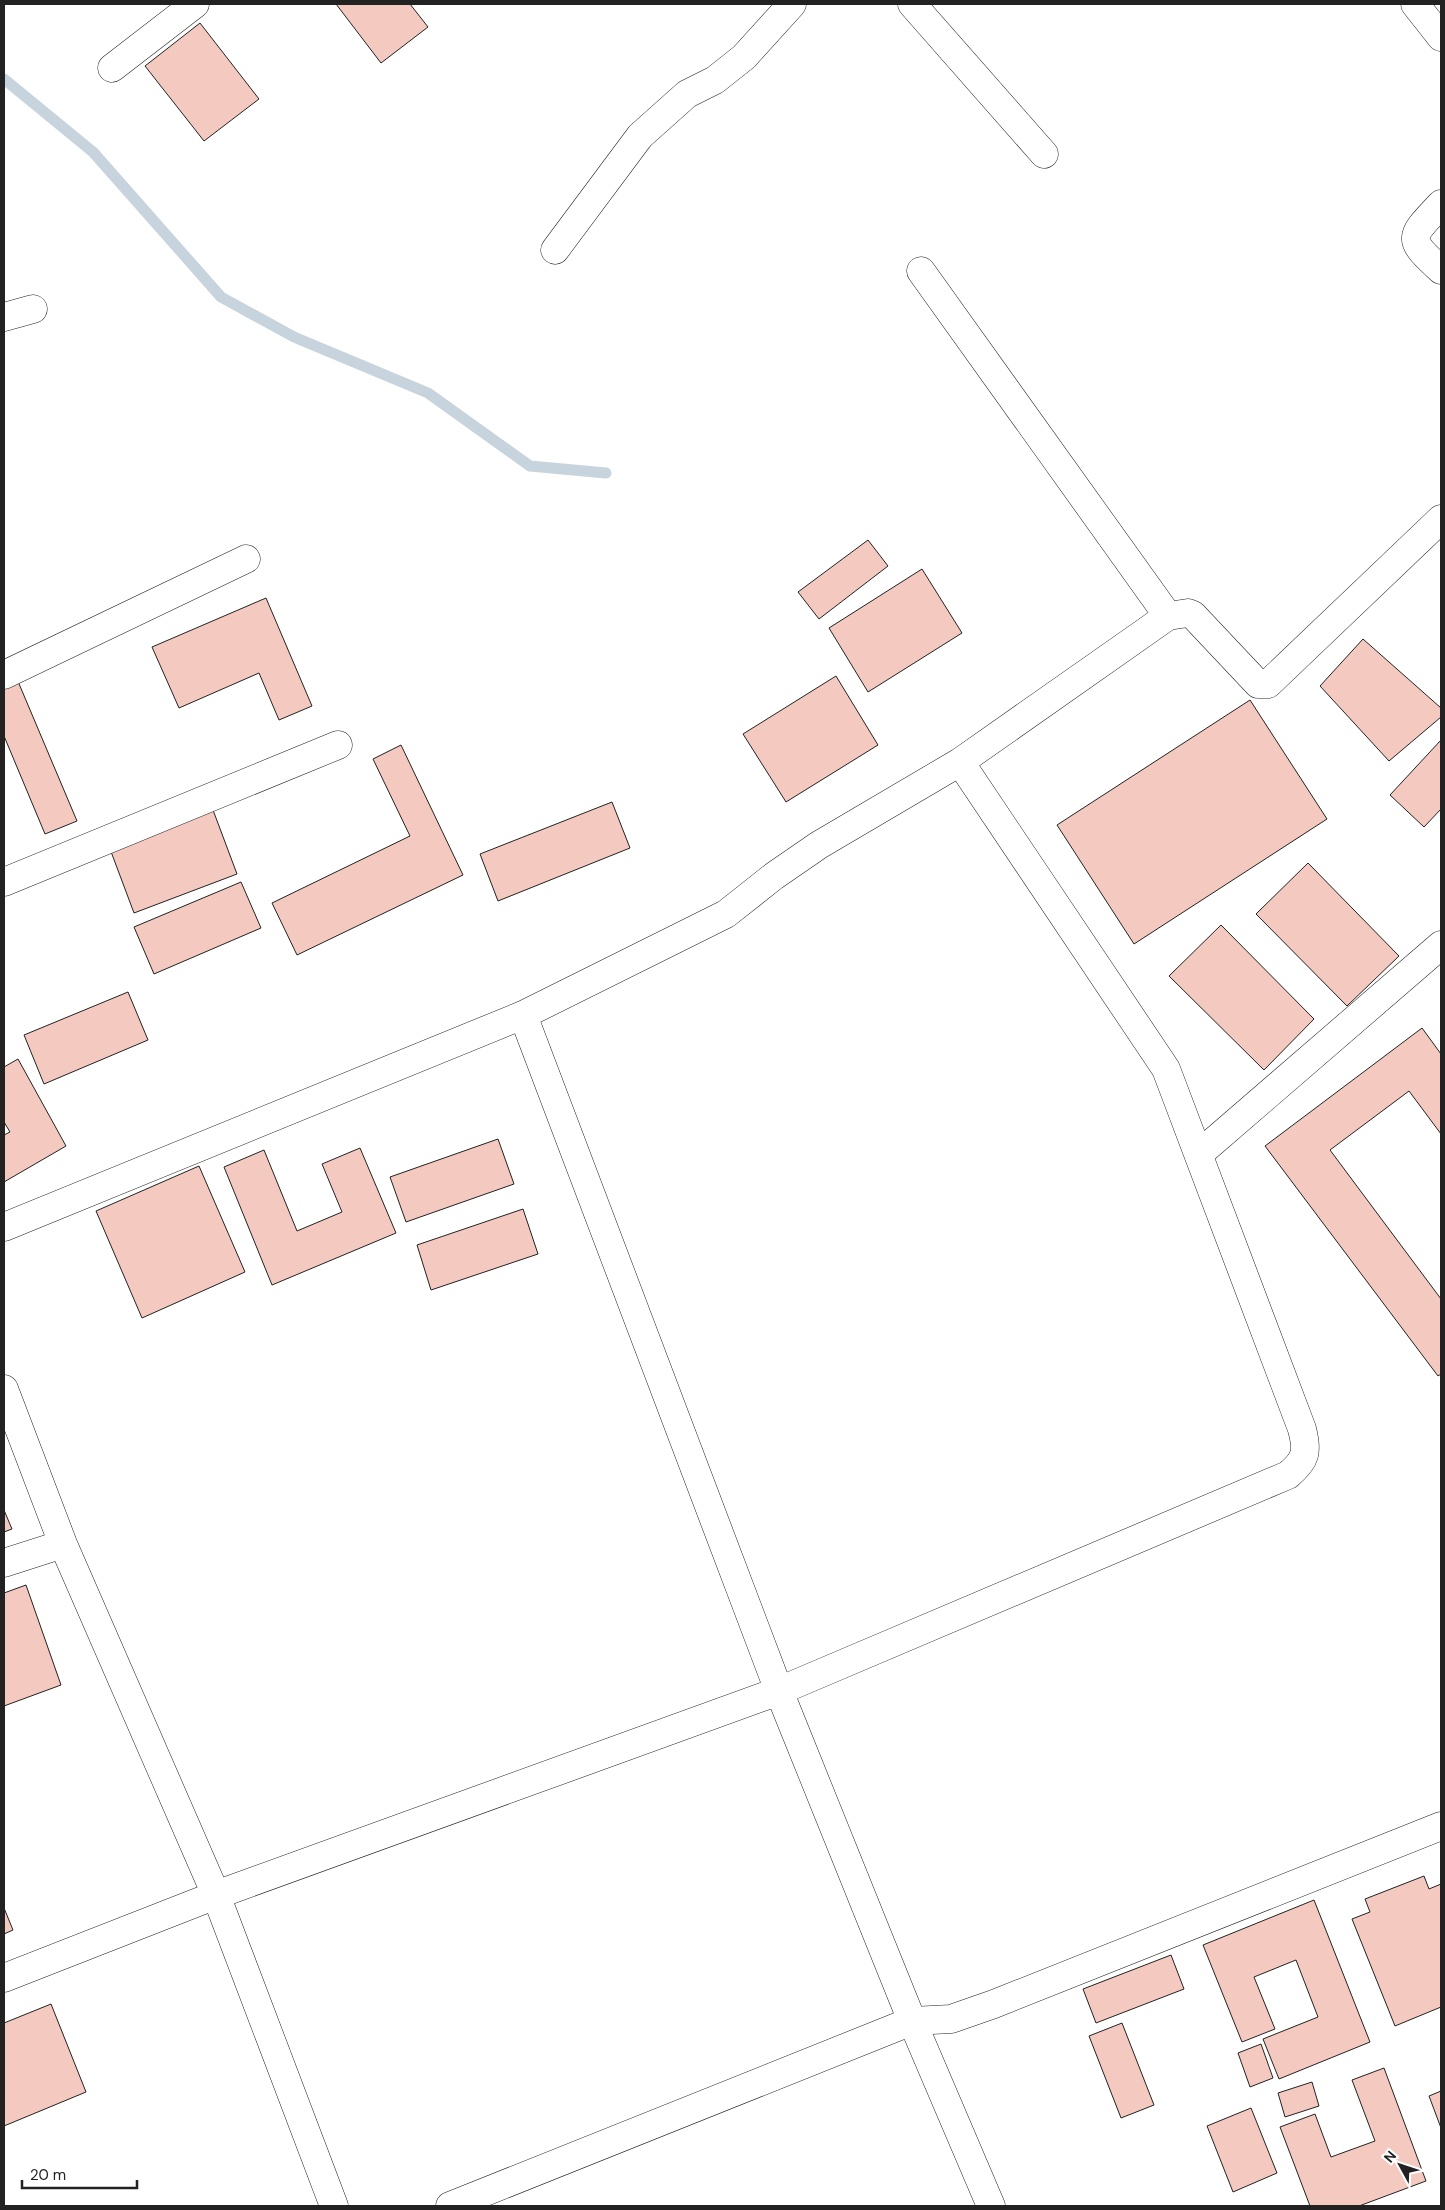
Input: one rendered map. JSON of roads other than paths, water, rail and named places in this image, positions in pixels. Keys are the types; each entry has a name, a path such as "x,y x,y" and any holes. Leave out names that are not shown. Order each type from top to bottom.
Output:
{"street":[{"path":"112,68 195,4"},
{"path":"554,250 640,136 687,94 715,80 744,57 792,4"},
{"path":"912,4 1044,154"},
{"path":"1415,4 1441,36"},
{"path":"1441,204 1418,230 1416,240 1419,250 1441,270"},
{"path":"921,271 1168,616"},
{"path":"4,317 33,308"},
{"path":"4,1227 523,1015 726,914 774,876 819,845 960,762 1168,616 1188,613 1193,615 1258,684 1268,684 1441,519"},
{"path":"4,675 246,559"},
{"path":"4,882 338,745"},
{"path":"4,1978 216,1896 779,1691 1288,1475 1301,1464 1306,1447 1302,1429 1166,1069 960,762"},
{"path":"1199,1154 1441,945"},
{"path":"523,1015 779,1691 912,2021 990,2206"},
{"path":"4,1389 63,1544 216,1896 334,2206"},
{"path":"4,1563 63,1544"},
{"path":"450,2206 912,2021 951,2020 1441,1826"}],"waterway":[{"path":"4,79 93,152 221,297 294,337 428,393 530,466 606,473"}]}
